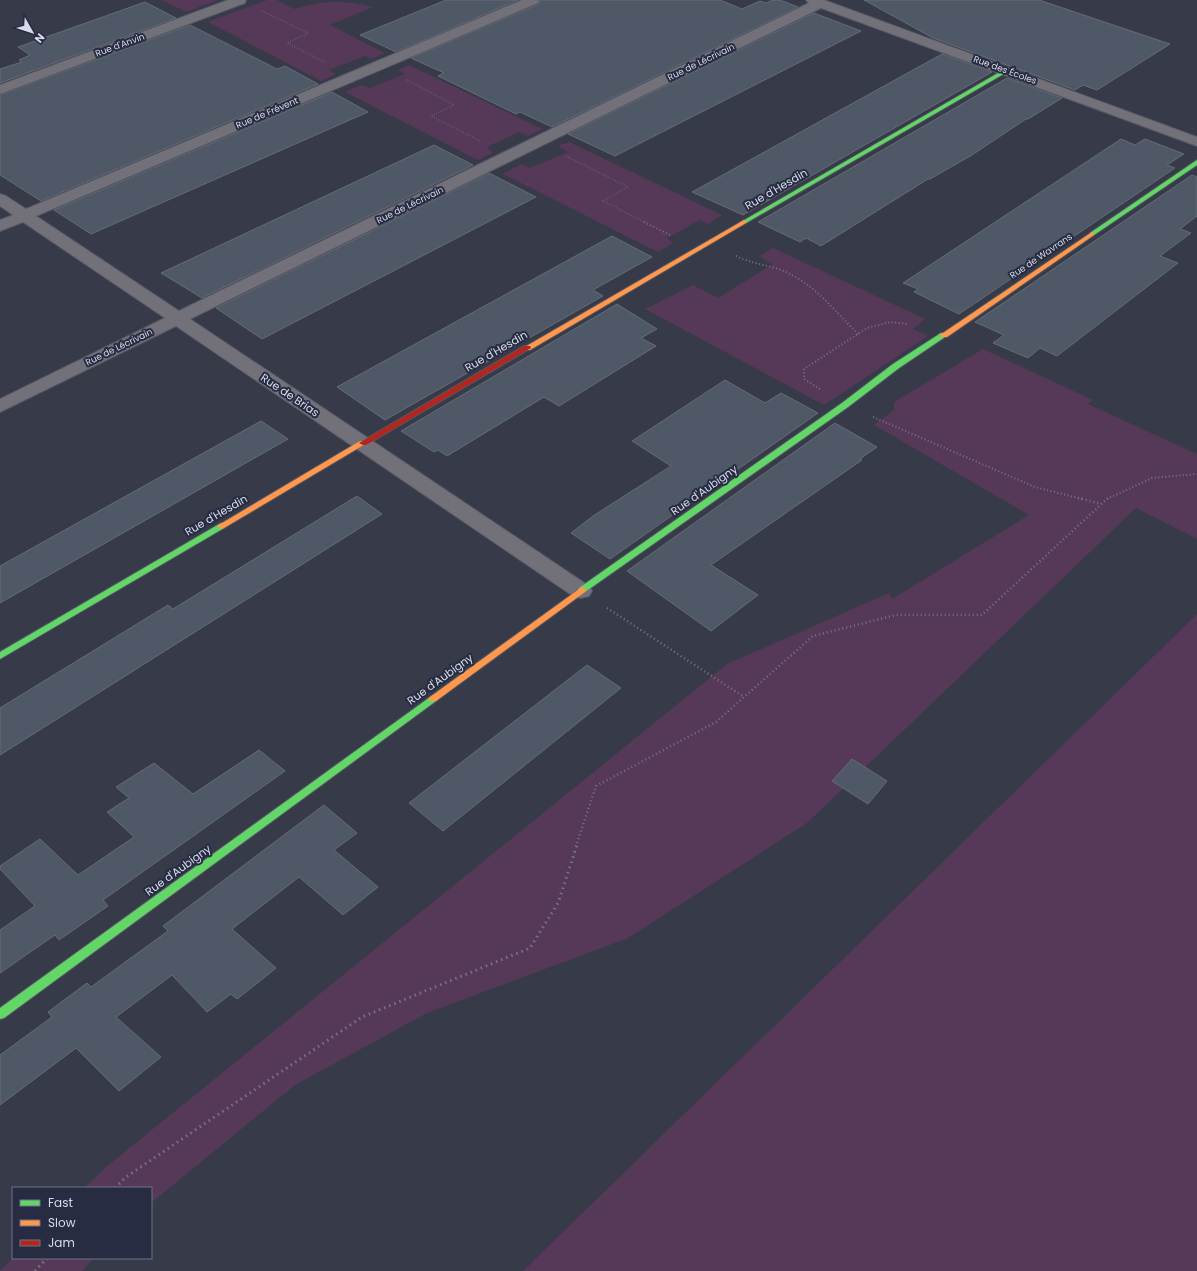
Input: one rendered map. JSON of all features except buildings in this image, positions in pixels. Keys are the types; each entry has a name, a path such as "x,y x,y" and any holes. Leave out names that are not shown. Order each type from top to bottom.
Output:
{"street":[{"name":"Rue d'Anvin","path":"0,90 240,0"},
{"name":"Rue de Frévent","path":"0,226 533,0"},
{"name":"Rue des Écoles","path":"816,2 1197,142"},
{"name":"Rue de Lécrivain","path":"0,406 508,157 816,2"},
{"name":"Rue d'Hesdin","path":"0,656 697,248 1005,71"},
{"name":"Rue de Wavrans","path":"896,366 956,327 1197,162"},
{"name":"Rue de Brias","path":"0,199 581,591"},
{"name":"Rue d'Aubigny","path":"0,1014 581,591 838,410 896,366"}],"path":[{"path":"240,0 308,34 287,43 353,77"},
{"path":"379,66 454,105 431,116 508,157"},
{"path":"537,142 628,187 603,201 697,248"},
{"path":"709,242 745,261 786,272 804,283 858,334"},
{"path":"976,462 1035,487 1101,504"},
{"path":"116,1187 126,1177 362,1017 530,948 558,903 596,786 716,722 813,636 896,615 982,615 1110,496 1152,478 1197,474"},
{"path":"581,591 744,697"},
{"path":"35,1271 46,1259"}],"shaded area":[{"path":"162,0 218,0 186,12"},
{"path":"267,0 277,0 294,9 314,4 334,2 353,3 373,7 330,25 385,53 372,59 365,56 329,70 336,74 321,81 208,22"},
{"path":"409,65 542,129 528,136 519,132 487,147 493,153 478,160 345,92 361,85 370,88 405,74 398,70"},
{"path":"569,142 722,215 708,224 700,220 667,238 673,243 658,252 503,174 522,164 530,168 568,152 558,146"},
{"path":"773,248 925,319 913,329 928,336 824,405 645,309 693,285 718,298 773,264 759,256"},
{"path":"983,349 1093,400 1088,404 1197,454 1197,539 1136,508 807,823 628,938 427,1013 295,1085 152,1202 152,1187 85,1187 106,1167 727,664 889,593 892,599 1029,515 874,425 894,410 894,402"},
{"path":"1197,614 1197,1271 523,1271 1154,656"},
{"path":"12,1259 93,1259 82,1271 0,1271"}],"traffic: fast":[{"path":"744,222 1005,71"},
{"path":"1092,234 1197,162"},
{"path":"582,590 845,405 896,366 944,335"},
{"path":"0,656 221,526"},
{"path":"0,1014 433,699"}],"traffic: slow":[{"path":"527,348 744,222"},
{"path":"944,335 1092,234"},
{"path":"221,526 363,443"},
{"path":"433,699 582,590"}],"traffic: jam":[{"path":"363,443 527,348"}]}
